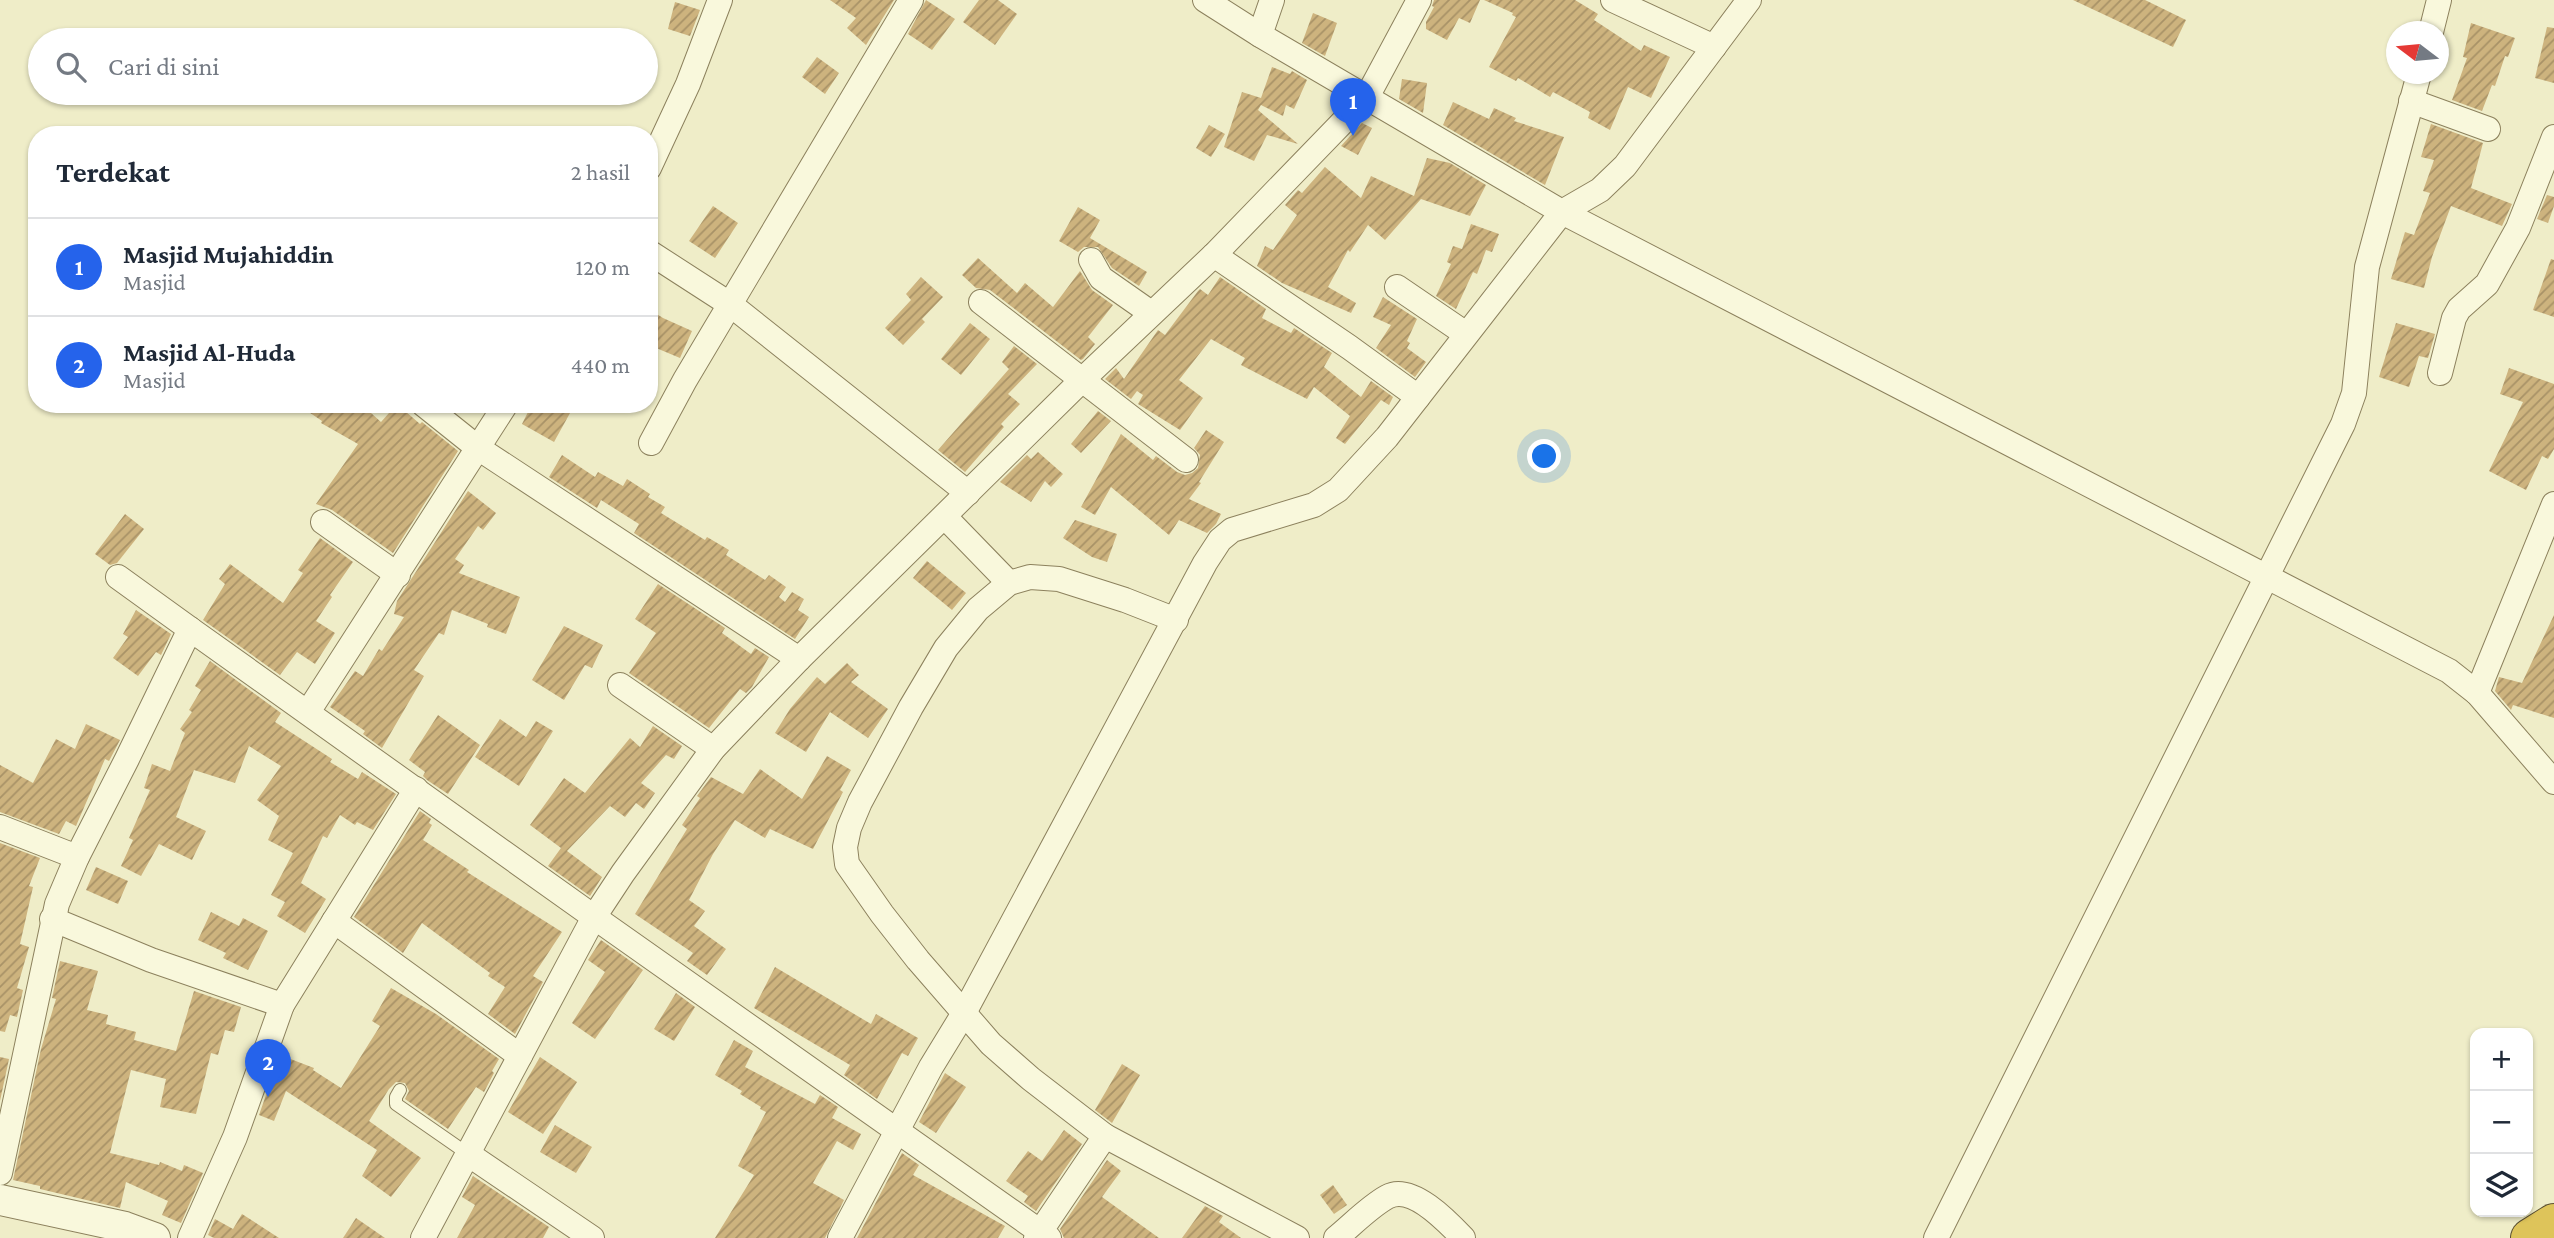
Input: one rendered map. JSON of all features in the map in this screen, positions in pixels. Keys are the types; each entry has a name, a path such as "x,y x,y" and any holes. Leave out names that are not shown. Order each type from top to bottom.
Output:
{"highway":[{"path":"2530,1238 2554,1223"}],"street":[{"path":"658,149 688,84 719,0"},
{"path":"651,443 834,126 911,0"},
{"path":"1205,0 1260,36 1562,212 2266,579 2449,671 2477,693 2554,782"},
{"path":"1260,36 1272,0"},
{"path":"423,1238 594,918 622,873 713,748 799,659 1082,380 1214,255 1367,97 1419,0"},
{"path":"1614,0 1714,47"},
{"path":"840,1238 1205,563 1220,540 1232,530 1314,505 1338,490 1387,437 1562,212 1600,190 1625,166 1749,0"},
{"path":"2434,21 2439,0"},
{"path":"1936,1238 2343,424 2354,393 2367,267 2416,84"},
{"path":"2411,101 2488,129"},
{"path":"2440,373 2454,318 2459,309 2487,284 2512,239 2554,137"},
{"path":"1214,255 1418,397"},
{"path":"658,258 731,305 968,493"},
{"path":"1091,260 1101,278 1151,313"},
{"path":"1397,287 1466,334"},
{"path":"981,302 1186,460"},
{"path":"434,413 478,448 799,659"},
{"path":"308,712 500,413"},
{"path":"2477,693 2554,504"},
{"path":"945,517 1009,583"},
{"path":"323,522 398,575"},
{"path":"118,577 1042,1236 1105,1136"},
{"path":"1176,620 1059,579 1030,577 1009,583 978,609 946,648 911,707 849,828 845,846 847,864 856,880 918,960 991,1044 1105,1136 1282,1235"},
{"path":"0,1173 52,919 77,857 190,629"},
{"path":"620,685 713,748"},
{"path":"190,1238 236,1137 282,1005 416,789"},
{"path":"0,827 77,857"},
{"path":"52,919 151,961 282,1005"},
{"path":"334,921 520,1056"},
{"path":"468,1154 592,1238"},
{"path":"1336,1238 1389,1195 1407,1194 1424,1202 1463,1238"},
{"path":"0,1200 125,1227 155,1238"}],"lane":[{"path":"400,1090 396,1104 468,1154"}],"building":[{"path":"830,0 894,0 866,45 847,28 856,18"},
{"path":"926,0 955,19 932,50 908,34"},
{"path":"979,0 998,0 1017,14 995,45 963,22"},
{"path":"1434,0 1480,0 1470,23 1459,18 1447,40 1426,29"},
{"path":"1484,0 1575,0 1598,14 1594,20 1641,51 1644,45 1670,57 1651,98 1628,87 1610,130 1588,118 1590,112 1553,92 1550,97 1518,78 1516,81 1489,67 1516,17 1513,13"},
{"path":"2073,0 2145,0 2186,20 2173,47"},
{"path":"675,2 700,10 690,36 668,29"},
{"path":"1313,13 1337,23 1325,56 1302,43"},
{"path":"2471,23 2515,38 2482,111 2452,100 2467,58 2463,57"},
{"path":"2547,27 2554,28 2554,83 2535,78"},
{"path":"817,57 839,73 825,94 802,77"},
{"path":"1272,67 1290,74 1292,71 1307,80 1294,109 1286,105 1283,116 1261,105 1258,110 1298,144 1267,135 1254,161 1224,147 1242,92 1261,98"},
{"path":"1402,79 1427,83 1423,113 1399,99"},
{"path":"1453,102 1489,119 1494,108 1516,118 1514,121 1564,137 1545,185 1443,125"},
{"path":"1362,123 1372,128 1358,155 1341,146"},
{"path":"2431,124 2483,143 2471,188 2512,204 2502,226 2451,206 2424,288 2391,279 2405,232 2414,235 2430,193 2423,191 2434,160 2421,157"},
{"path":"1209,125 1225,134 1211,157 1196,148"},
{"path":"1427,158 1450,163 1486,185 1470,216 1421,199 1385,240 1368,225 1350,252 1348,250 1328,287 1356,303 1351,313 1282,283 1257,266 1265,246 1273,250 1297,215 1285,205 1298,190 1302,193 1325,167 1361,198 1371,176 1414,196"},
{"path":"2547,195 2554,197 2548,223 2537,219"},
{"path":"713,206 738,223 715,258 689,241"},
{"path":"1078,207 1100,220 1090,238 1147,272 1139,286 1112,268 1098,247 1084,247 1078,252 1059,241"},
{"path":"1471,224 1499,234 1492,252 1486,250 1477,274 1473,272 1456,309 1436,296 1451,264 1447,262 1453,246 1462,249"},
{"path":"978,258 1017,293 1025,283 1053,307 1080,271 1092,290 1113,305 1088,337 1095,344 1083,359 990,290 976,288 962,275"},
{"path":"2551,259 2554,260 2554,317 2533,310"},
{"path":"921,277 943,297 922,319 925,322 903,345 885,328 911,300 906,294"},
{"path":"1220,277 1266,309 1262,318 1291,333 1294,328 1332,353 1324,367 1361,397 1371,381 1393,397 1389,405 1381,400 1345,444 1336,438 1350,416 1314,387 1307,399 1241,365 1245,358 1211,339 1179,380 1203,398 1180,430 1138,404 1143,395 1137,391 1131,399 1105,379 1116,368 1124,379 1158,330 1165,335 1198,291 1200,289 1208,295"},
{"path":"1383,297 1417,319 1407,341 1410,343 1407,348 1426,362 1415,377 1376,348 1391,325 1373,317"},
{"path":"658,315 692,331 680,358 658,349"},
{"path":"970,323 990,339 961,375 941,359"},
{"path":"2396,323 2435,334 2428,358 2419,356 2409,387 2379,377"},
{"path":"1014,346 1037,364 1008,394 1020,404 1001,424 1004,427 965,472 938,450 1009,369 1002,362"},
{"path":"2509,368 2554,384 2554,449 2548,459 2542,456 2526,490 2489,471 2523,402 2500,394"},
{"path":"1098,411 1111,421 1081,453 1071,444"},
{"path":"310,413 371,413 381,422 389,413 407,413 458,451 393,553 332,510 316,504 358,444 321,423 322,421"},
{"path":"528,413 570,413 554,442 522,424"},
{"path":"1206,430 1224,442 1189,499 1221,514 1207,533 1179,520 1169,535 1111,487 1095,515 1081,507 1121,434 1153,460 1156,456 1185,475 1198,468 1200,455 1194,448"},
{"path":"1038,452 1063,474 1051,487 1045,481 1031,502 1000,482 1027,455 1031,459"},
{"path":"562,455 595,477 598,472 623,486 627,479 665,507 661,513 705,540 707,537 729,550 726,555 765,580 769,575 786,587 779,597 785,602 792,592 804,599 798,610 809,617 795,639 634,533 639,524 601,500 597,508 549,477"},
{"path":"468,491 496,513 483,530 478,526 455,559 464,565 459,573 520,597 506,634 452,610 444,635 439,633 414,670 424,676 382,748 363,734 365,731 330,707 355,671 363,676 379,649 382,651 404,617 394,614 397,601"},
{"path":"125,514 144,529 117,563 110,565 95,554"},
{"path":"1075,520 1117,534 1107,562 1092,557 1063,538"},
{"path":"320,538 353,562 316,621 335,633 315,664 297,652 280,675 203,620 225,584 219,579 230,564 283,603 303,573 298,570"},
{"path":"927,561 966,593 952,610 913,578"},
{"path":"658,584 725,628 722,633 751,654 755,648 769,657 752,687 746,693 740,689 709,728 629,673 656,633 635,619"},
{"path":"136,610 171,634 161,655 156,652 138,676 113,658 128,637 123,634"},
{"path":"2554,615 2554,718 2513,705 2511,710 2495,691 2499,677 2522,683"},
{"path":"564,626 603,645 592,668 585,665 564,700 532,680"},
{"path":"210,661 281,713 275,722 332,759 330,762 358,779 362,772 396,794 373,830 357,822 355,825 340,815 327,838 323,836 301,883 326,899 305,933 277,916 285,902 271,895 293,853 268,840 279,816 257,800 281,766 249,746 235,783 194,770 176,817 206,831 192,860 159,844 141,876 121,866 133,840 129,838 150,790 144,788 152,764 170,771 185,733 180,729 192,712 189,710 201,690 195,686"},
{"path":"847,663 859,675 851,682 888,709 868,738 830,712 806,752 775,733 790,709 817,677 825,684"},
{"path":"438,715 480,745 448,794 427,780 423,776 425,772 409,760"},
{"path":"500,719 526,737 536,721 553,731 519,786 475,757"},
{"path":"86,724 120,740 109,761 105,759 76,826 66,821 59,834 0,812 0,765 33,783 56,739 75,749"},
{"path":"653,726 682,746 674,759 666,755 641,783 655,793 644,809 636,803 625,817 610,806 567,851 602,877 590,896 548,866 561,848 530,825 564,778 585,793 630,738 640,747"},
{"path":"827,756 851,770 840,790 843,792 813,849 770,829 765,838 735,820 713,854 689,900 705,911 694,926 726,949 707,975 687,961 693,953 635,914 687,829 682,825 700,798 697,796 711,777 743,794 760,769 802,799"},
{"path":"420,811 431,819 429,823 432,825 423,840 469,870 467,872 562,932 533,976 543,982 515,1034 488,1014 505,987 422,923 403,953 354,917"},
{"path":"0,843 40,858 29,886 33,887 20,944 29,947 17,988 23,990 17,1017 10,1015 5,1032 0,1031"},
{"path":"96,867 128,881 118,904 86,890"},
{"path":"211,912 239,926 243,918 268,931 248,970 223,958 226,953 198,940"},
{"path":"601,940 643,970 595,1039 572,1023 605,972 588,960"},
{"path":"60,961 98,971 87,1010 108,1015 106,1024 136,1032 134,1040 176,1051 194,991 241,1007 234,1032 225,1030 218,1055 211,1053 196,1114 160,1107 166,1079 131,1070 110,1153 159,1165 160,1162 182,1171 184,1165 203,1173 181,1223 162,1215 168,1201 126,1182 120,1208 13,1180 41,1049 56,999 52,998"},
{"path":"775,967 871,1024 876,1014 918,1038 908,1056 902,1053 877,1099 844,1075 850,1065 754,1008"},
{"path":"391,988 436,1014 499,1059 484,1092 476,1087 448,1129 405,1099 409,1091 405,1083 396,1082 389,1089 369,1121 421,1158 391,1197 362,1176 377,1150 286,1091 274,1121 259,1115 280,1055 314,1068 313,1070 341,1088 380,1026 372,1021"},
{"path":"676,993 695,1007 674,1041 654,1029"},
{"path":"734,1040 753,1051 745,1067 815,1104 820,1095 838,1107 832,1118 861,1134 853,1150 837,1141 813,1183 844,1200 825,1238 715,1238 754,1175 738,1166 766,1112 740,1094 742,1091 715,1075"},
{"path":"0,1057 9,1059 0,1101"},
{"path":"540,1057 577,1082 543,1134 508,1112"},
{"path":"1122,1064 1140,1075 1112,1123 1095,1110"},
{"path":"945,1073 966,1087 936,1133 919,1122"},
{"path":"555,1125 592,1147 576,1173 540,1152"},
{"path":"1064,1130 1082,1144 1036,1211 1024,1202 1028,1196 1006,1181 1028,1151 1042,1161"},
{"path":"902,1153 919,1165 913,1175 1005,1226 998,1238 857,1238"},
{"path":"1107,1160 1121,1171 1102,1197 1159,1238 1064,1238 1060,1229"},
{"path":"473,1176 549,1227 543,1238 457,1238 475,1205 462,1197"},
{"path":"1333,1185 1347,1205 1334,1214 1320,1195"},
{"path":"1205,1206 1223,1216 1219,1222 1241,1238 1182,1238"},
{"path":"242,1214 279,1238 214,1238 208,1235 215,1219 233,1229"},
{"path":"356,1218 385,1238 343,1238"}],"place":[{"name":"Masjid Mujahiddin","path":"1353,136"},
{"name":"Masjid Al-Huda","path":"268,1097"}]}
